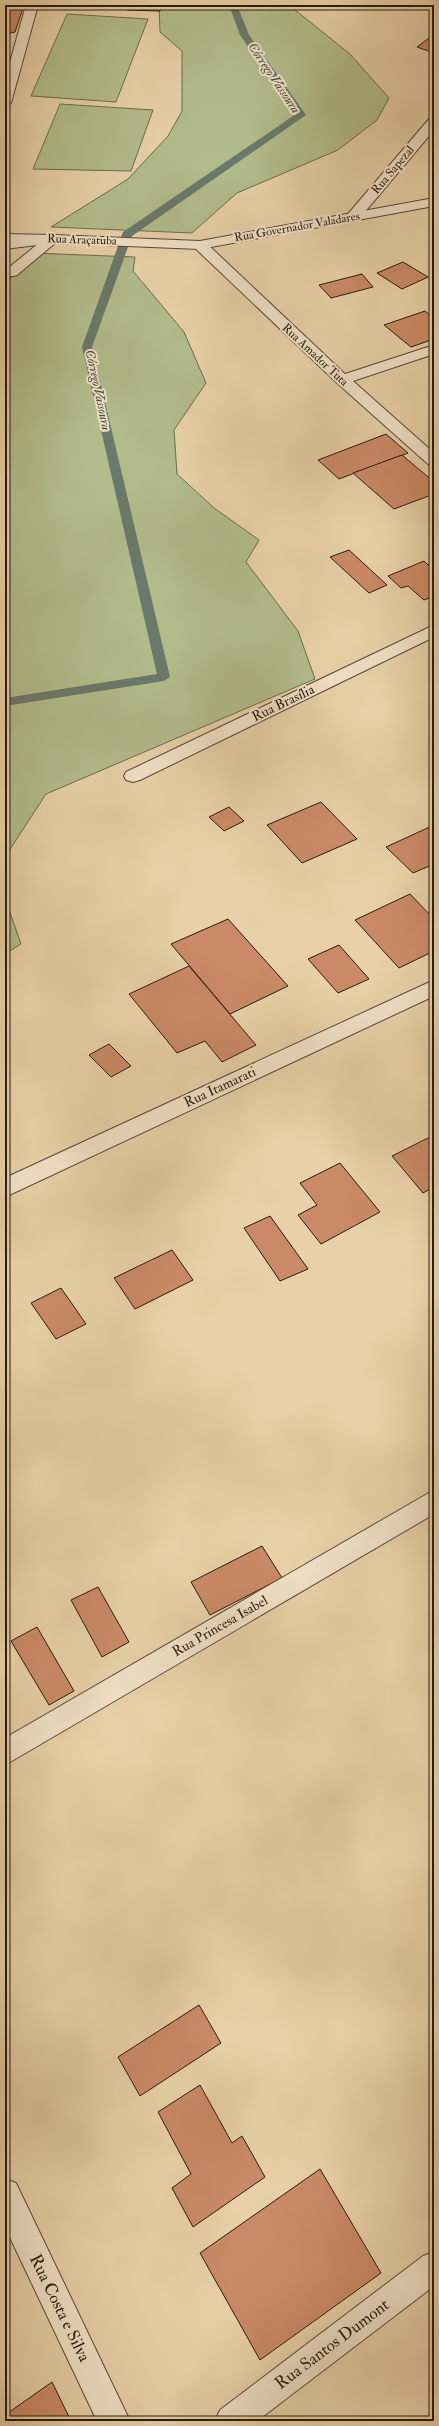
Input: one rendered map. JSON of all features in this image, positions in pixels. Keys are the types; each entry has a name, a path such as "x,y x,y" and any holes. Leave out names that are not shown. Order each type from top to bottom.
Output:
{"street":[{"path":"5,103 17,37 32,5"},
{"name":"Rua Sapezal","path":"353,218 434,122"},
{"name":"Rua Governador Valadares","path":"159,242 200,245 434,202"},
{"name":"Rua Araçatuba","path":"5,238 159,242"},
{"path":"5,245 53,239"},
{"path":"8,273 53,239"},
{"name":"Rua Amador Tuta","path":"200,245 342,380 434,461"},
{"path":"342,380 434,349"},
{"name":"Rua Brasília","path":"133,776 434,630"},
{"name":"Rua Itamarati","path":"5,1188 434,987"},
{"name":"Rua Princesa Isabel","path":"5,1752 434,1501"},
{"name":"Rua Costa e Silva","path":"5,2194 114,2421"},
{"name":"Rua Santos Dumont","path":"231,2421 434,2267"}],"green space":[{"path":"159,5 289,5 350,54 389,98 377,120 338,150 237,193 192,233 51,227 128,179 168,136 182,111 182,51 160,32"},
{"path":"67,14 148,19 116,102 31,96"},
{"path":"60,104 153,110 131,171 33,169"},
{"path":"32,253 135,257 133,271 184,332 206,383 174,430 177,474 214,508 259,540 246,562 298,631 315,679 46,794 5,857 5,497 9,492 5,475 5,293 13,272"},
{"path":"5,898 21,944 5,954"}],"building":[{"path":"5,5 24,5 15,32 6,34"},
{"path":"128,5 162,5 160,11 127,10"},
{"path":"429,38 434,40 434,53 417,47"},
{"path":"403,262 428,277 402,289 377,273"},
{"path":"362,274 373,287 331,298 319,285"},
{"path":"425,311 434,319 434,339 411,347 384,325"},
{"path":"386,434 408,453 339,479 318,460"},
{"path":"402,455 434,482 434,494 394,509 353,473"},
{"path":"349,550 387,585 369,593 330,557"},
{"path":"424,561 428,565 434,562 434,596 424,600 408,586 401,588 388,576"},
{"path":"321,802 357,839 302,863 267,825"},
{"path":"229,807 244,821 224,831 209,817"},
{"path":"434,825 434,864 413,873 386,847"},
{"path":"410,894 434,919 434,951 399,968 355,920"},
{"path":"228,919 288,986 230,1014 171,944"},
{"path":"339,945 369,979 338,993 308,959"},
{"path":"189,966 256,1045 222,1062 205,1041 177,1053 129,994"},
{"path":"109,1044 131,1066 111,1077 89,1055"},
{"path":"434,1135 434,1187 423,1193 392,1156"},
{"path":"340,1163 380,1212 321,1244 298,1215 317,1205 300,1183"},
{"path":"270,1216 308,1269 280,1281 244,1228"},
{"path":"172,1250 193,1280 135,1309 114,1278"},
{"path":"61,1288 86,1324 56,1339 31,1303"},
{"path":"262,1546 282,1578 210,1615 191,1582"},
{"path":"98,1587 129,1642 102,1657 71,1600"},
{"path":"37,1627 74,1691 49,1705 11,1641"},
{"path":"199,2005 221,2043 140,2096 118,2057"},
{"path":"200,2085 232,2143 242,2136 265,2177 193,2227 172,2188 191,2174 158,2112"},
{"path":"320,2169 381,2273 260,2360 200,2253"},
{"path":"52,2382 71,2421 5,2421 5,2415"}],"waterway":[{"name":"Córrego Vassoura","path":"5,702 164,677 87,347 127,234 301,115 245,35 233,5"}]}
